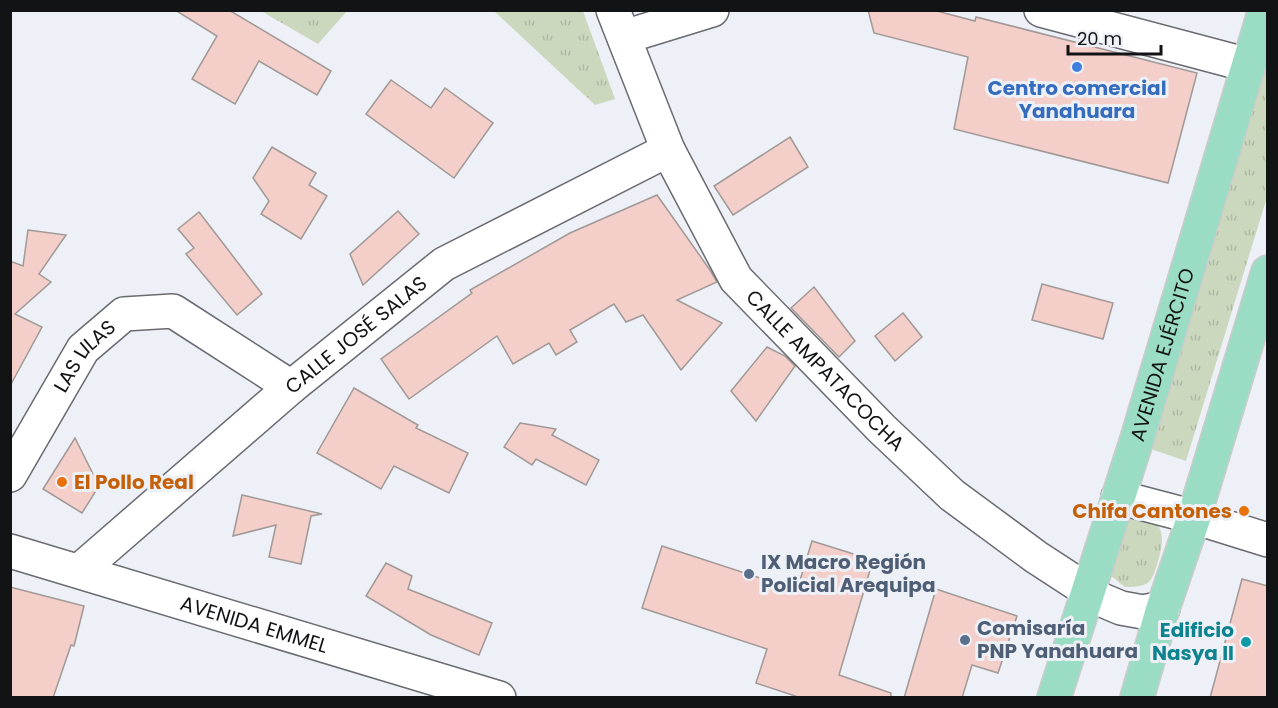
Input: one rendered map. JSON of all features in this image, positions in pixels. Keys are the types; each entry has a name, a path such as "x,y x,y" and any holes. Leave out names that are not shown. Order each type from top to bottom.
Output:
{"main road":[{"name":"AVENIDA EJÉRCITO","path":"1054,698 1266,10"},
{"path":"1137,698 1268,272"}],"street":[{"path":"619,24 712,10"},
{"path":"1041,10 1248,65"},
{"name":"CALLE AMPATACOCHA","path":"619,24 668,150 736,279 882,429 952,495 1036,557 1102,600 1121,608 1143,612 1163,608"},
{"name":"CALLE JOSÉ SALAS","path":"79,571 291,387 444,264 668,150"},
{"name":"LAS LILAS","path":"10,475 83,350 124,314 173,311 291,387"},
{"path":"1118,496 1268,540"},
{"name":"AVENIDA EMMEL","path":"10,551 499,698"}],"green space":[{"path":"261,11 347,11 318,44"},
{"path":"494,11 583,11 615,99 595,105"},
{"path":"1267,52 1267,197 1186,461 1148,448"},
{"path":"1139,515 1148,518 1159,528 1162,534 1161,548 1155,572 1149,582 1140,586 1125,587 1111,576 1108,567 1127,518"}],"building":[{"path":"175,10 229,10 331,71 317,95 259,61 235,104 192,79 217,36"},
{"path":"868,10 933,10 975,21 976,17 1197,73 1168,183 954,129 968,57 874,33"},
{"path":"391,80 431,108 445,88 493,123 454,178 366,114"},
{"path":"790,137 808,167 733,215 714,186"},
{"path":"272,147 316,173 309,185 327,196 301,239 261,214 269,201 253,178"},
{"path":"657,195 717,282 677,300 722,323 681,370 643,315 626,322 614,304 570,330 577,342 556,355 549,343 513,364 497,336 409,399 381,359 472,293 470,290 570,233"},
{"path":"398,211 419,234 363,285 350,254"},
{"path":"199,212 262,294 237,315 186,254 194,248 178,229"},
{"path":"28,230 66,235 39,274 51,282 15,314 42,327 10,386 10,261 23,266"},
{"path":"1042,284 1113,303 1103,339 1032,320"},
{"path":"814,287 855,341 839,357 791,308"},
{"path":"903,313 922,337 895,361 875,336"},
{"path":"767,347 785,356 795,366 756,421 731,391"},
{"path":"354,388 418,425 416,428 468,453 449,493 394,466 381,489 317,453"},
{"path":"520,423 556,429 552,435 599,460 586,485 536,459 532,465 504,447"},
{"path":"75,438 99,486 82,513 43,489"},
{"path":"242,495 322,514 311,516 301,564 269,557 276,525 233,536"},
{"path":"812,541 873,560 839,675 891,693 891,698 801,698 756,683 767,649 642,608 662,546 797,590"},
{"path":"386,563 412,576 408,589 492,623 479,655 431,635 366,596"},
{"name":"Edificio Nasya II","path":"1242,579 1268,586 1268,698 1210,698"},
{"path":"10,587 84,606 74,646 71,645 53,698 10,698"},
{"name":"Comisaría PNP Yanahuara","path":"936,589 1017,616 998,673 972,665 962,698 904,698"}],"place":[{"name":"Centro comercial Yanahuara","path":"1077,67"},
{"name":"El Pollo Real","path":"62,482"},
{"name":"Chifa Cantones","path":"1244,511"},
{"name":"IX Macro Región Policial Arequipa","path":"749,574"},
{"name":"Comisaría PNP Yanahuara","path":"965,640"},
{"name":"Edificio Nasya II","path":"1246,642"}]}
